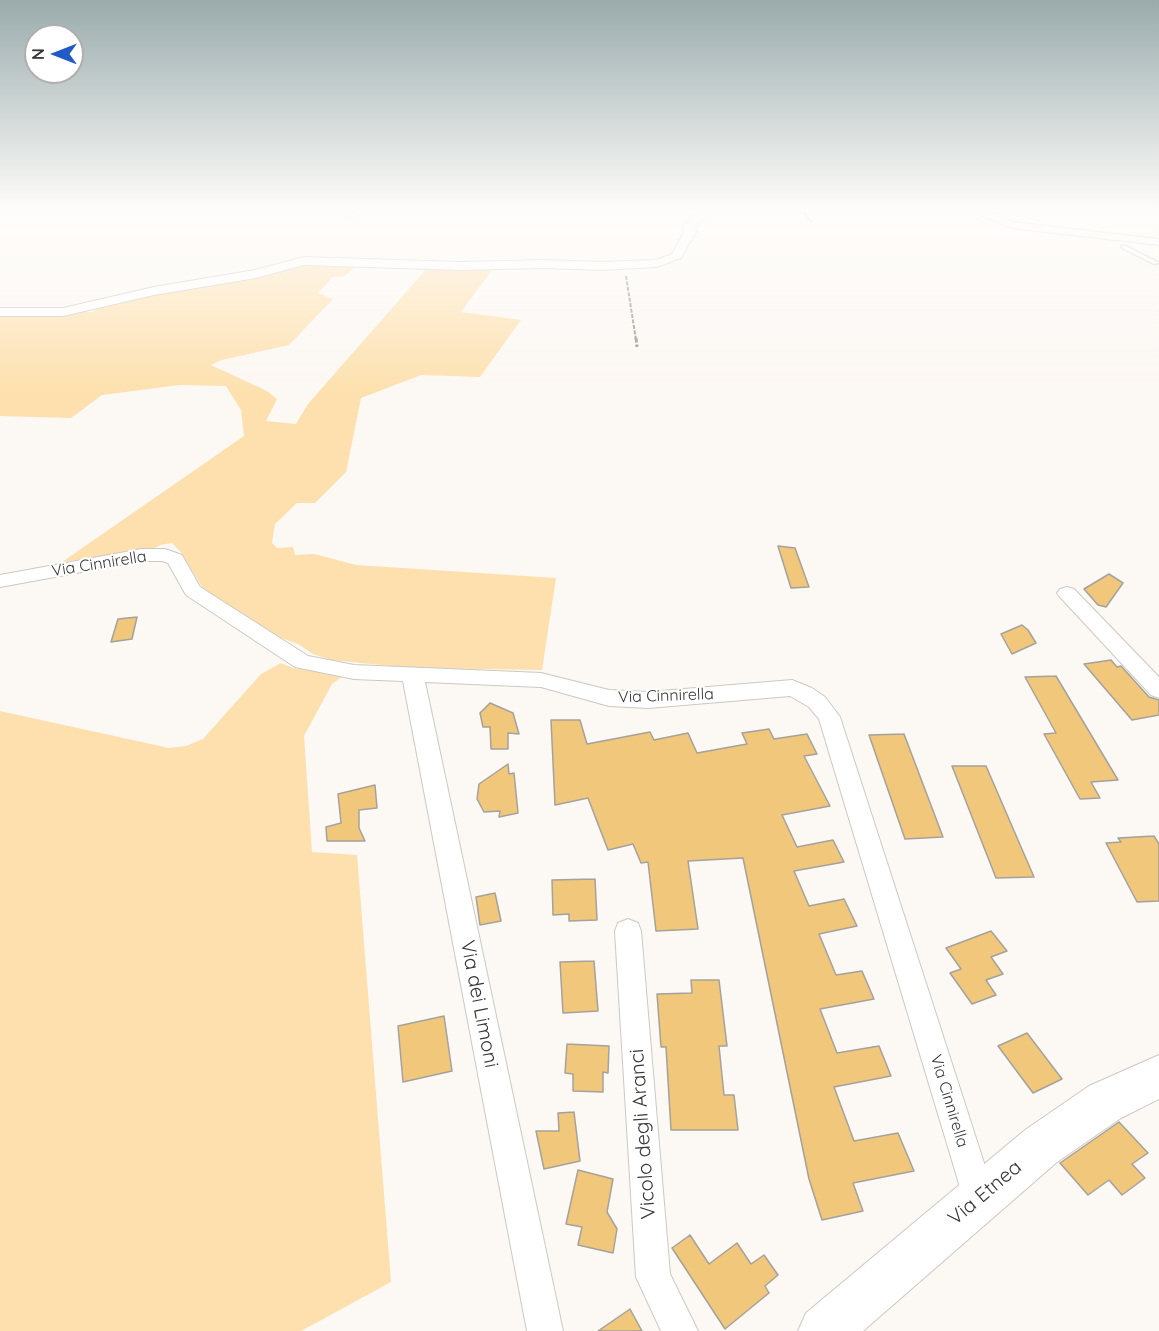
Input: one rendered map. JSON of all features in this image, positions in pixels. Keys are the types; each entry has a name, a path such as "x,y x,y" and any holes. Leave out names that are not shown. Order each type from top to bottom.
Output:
{"main road":[{"name":"Via Etnea","path":"824,1331 1041,1146 1105,1102 1159,1076"}],"street":[{"path":"0,312 63,312 154,291 267,271"},
{"name":"Via Cinnirella","path":"0,581 142,555 165,555 175,560 193,591 302,662 354,672 413,676 525,678 541,680 609,699 638,700 792,688 818,702 829,717 979,1197"},
{"path":"1067,592 1159,690"},
{"name":"Via dei Limoni","path":"413,676 545,1331"},
{"name":"Vicolo degli Aranci","path":"628,931 653,1277 680,1331"}],"path":[{"path":"626,271 637,347"}],"shaded area":[{"path":"262,271 350,271 345,276 333,277 318,293 333,299 289,345 222,360 211,365 267,391 277,399 266,421 296,424 308,404 424,271 491,271 461,312 521,320 480,377 421,375 361,398 346,472 315,503 297,503 275,524 272,543 277,548 293,547 295,555 314,554 356,565 556,578 542,670 412,668 331,660 313,654 298,644 279,637 214,597 202,587 181,552 172,543 160,545 151,550 62,562 244,436 241,410 226,386 179,385 102,395 71,418 0,416 0,314 88,309 87,312 92,312 102,305"},
{"path":"281,663 293,668 344,675 332,684 304,736 312,852 357,855 391,1282 301,1331 0,1331 0,711 169,748 186,746 203,739 261,674"}],"building":[{"path":"778,546 795,548 809,587 791,588"},
{"path":"1109,574 1123,583 1106,607 1098,605 1084,589"},
{"path":"137,617 132,639 111,642 118,619"},
{"path":"1022,625 1036,643 1012,654 1001,634"},
{"path":"1111,660 1117,667 1121,666 1149,697 1159,700 1159,715 1132,720 1084,664"},
{"path":"1056,676 1118,780 1091,782 1100,798 1080,799 1044,734 1056,733 1025,677"},
{"path":"490,703 513,713 519,734 508,733 508,749 491,749 490,727 483,727 480,713"},
{"path":"551,720 580,720 587,744 650,732 654,740 688,733 697,753 747,744 742,733 769,729 774,739 807,734 817,754 804,756 830,806 782,815 797,847 833,840 844,862 794,871 809,906 844,899 857,926 819,934 836,975 862,971 874,999 820,1009 837,1053 879,1046 891,1076 834,1087 854,1141 898,1133 914,1171 853,1183 863,1211 822,1220 809,1179 743,858 688,861 698,929 656,931 648,862 641,863 633,844 608,850 588,798 555,805"},
{"path":"904,734 943,837 905,839 869,735"},
{"path":"508,764 509,774 514,773 518,813 499,817 500,811 484,812 477,799 479,784"},
{"path":"952,766 986,766 1034,877 996,878"},
{"path":"375,785 377,808 359,810 359,828 365,841 327,841 326,827 341,823 338,794"},
{"path":"1154,836 1159,844 1159,901 1137,902 1106,843 1121,842 1118,838"},
{"path":"595,879 597,920 569,921 569,914 553,915 552,880"},
{"path":"495,893 501,921 480,925 476,897"},
{"path":"991,931 1007,951 991,957 1003,974 986,980 996,995 972,1004 950,973 961,969 946,948"},
{"path":"594,961 598,1011 563,1013 560,962"},
{"path":"691,980 719,980 727,1046 719,1046 724,1095 734,1095 738,1130 671,1130 666,1047 661,1047 657,994 692,993"},
{"path":"444,1016 452,1071 403,1082 398,1026"},
{"path":"1027,1033 1062,1079 1033,1093 998,1046"},
{"path":"567,1044 609,1046 608,1073 603,1072 603,1092 573,1091 573,1074 565,1073"},
{"path":"574,1112 580,1161 544,1169 536,1131 559,1131 558,1113"},
{"path":"1119,1122 1148,1153 1132,1164 1145,1178 1122,1195 1109,1180 1088,1195 1060,1163"},
{"path":"578,1170 613,1179 607,1212 617,1229 613,1253 578,1245 582,1227 566,1224"},
{"path":"690,1235 709,1264 737,1243 751,1264 764,1255 778,1275 765,1286 769,1293 725,1329 672,1248"},
{"path":"630,1309 642,1331 598,1331"}]}
